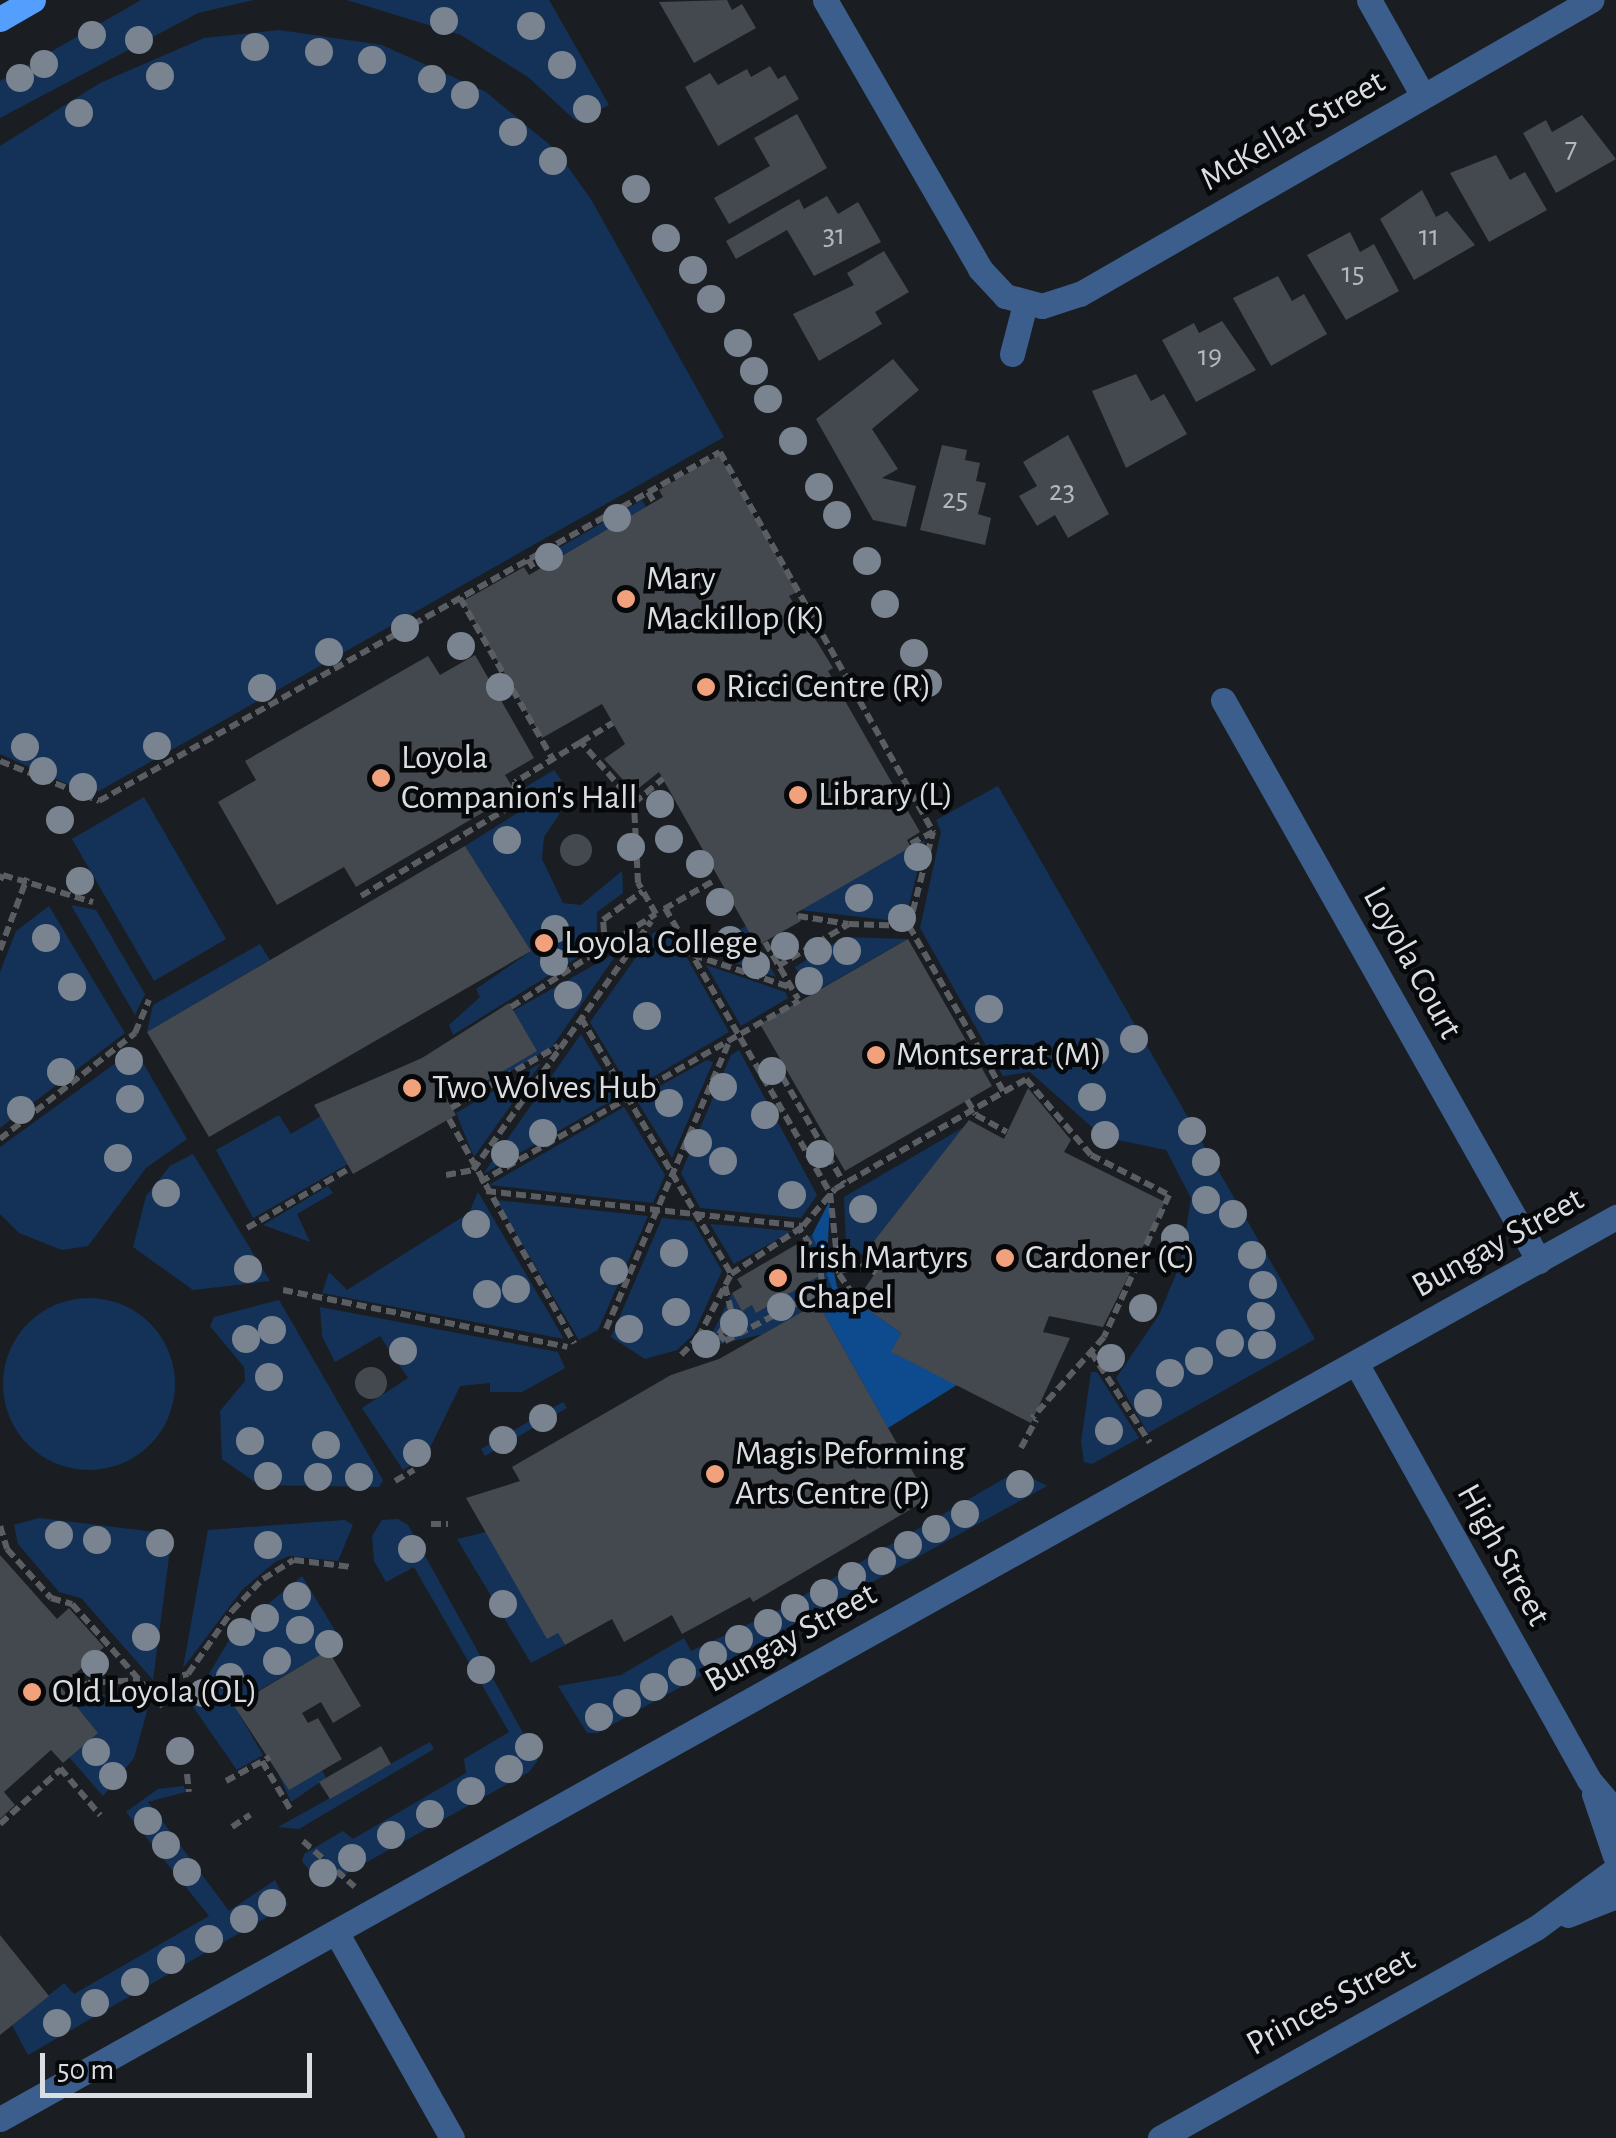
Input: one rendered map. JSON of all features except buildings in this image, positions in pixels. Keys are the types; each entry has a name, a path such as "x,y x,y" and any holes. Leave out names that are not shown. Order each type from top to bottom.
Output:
{"main road":[{"path":"0,19 33,0"}],"street":[{"path":"825,0 980,269 1004,296 1025,304 1012,354"},
{"path":"1369,0 1423,96"},
{"name":"McKellar Street","path":"1025,304 1042,306 1080,294 1591,0"},
{"name":"Loyola Court","path":"1223,700 1539,1261"},
{"name":"Bungay Street","path":"0,2119 1616,1217"},
{"name":"High Street","path":"1356,1363 1590,1780 1616,1812"},
{"name":"High Street","path":"1590,1780 1615,1873"},
{"name":"Princes Street","path":"1160,2138 1536,1928 1615,1873"},
{"path":"336,1932 452,2138"}],"path":[{"path":"0,761 99,801 720,452 933,832 909,926 930,970 1003,1091"},
{"path":"648,492 654,502"},
{"path":"528,559 535,571"},
{"path":"460,598 552,760"},
{"path":"360,896 513,805 515,782 613,724"},
{"path":"581,742 634,803 642,890 656,914"},
{"path":"634,803 663,779"},
{"path":"910,844 933,832"},
{"path":"1,876 93,902"},
{"path":"511,1006 714,880"},
{"path":"0,950 26,881"},
{"path":"605,947 602,920 642,890"},
{"path":"665,908 734,1036 830,1193 839,1274 856,1299"},
{"path":"446,1176 473,1170 656,914"},
{"path":"798,916 850,924 909,926"},
{"path":"778,966 850,924"},
{"path":"480,1182 798,1000 765,942"},
{"path":"692,955 790,986"},
{"path":"0,1139 134,1033 150,1000"},
{"path":"581,1018 731,1274"},
{"path":"606,1328 734,1036"},
{"path":"452,1108 563,1043"},
{"path":"775,1064 844,1183"},
{"path":"680,1355 698,1338 731,1274 802,1228 830,1193 1026,1079 1091,1155 1169,1195 1091,1352 1034,1419 1021,1448"},
{"path":"967,1100 972,1109 1007,1132"},
{"path":"283,1290 570,1345 448,1119"},
{"path":"248,1228 350,1168"},
{"path":"486,1191 802,1228"},
{"path":"724,1286 732,1315 719,1334 725,1342 815,1294 822,1283 819,1257 802,1228"},
{"path":"835,1246 876,1272"},
{"path":"1091,1352 1150,1444"},
{"path":"395,1481 414,1470"},
{"path":"431,1524 448,1524"},
{"path":"0,1526 7,1549 51,1598 72,1604 163,1708"},
{"path":"168,1679 188,1674 232,1611 278,1569 294,1560 352,1568"},
{"path":"68,1696 88,1683 140,1680"},
{"path":"226,1781 266,1759 290,1809"},
{"path":"0,1824 60,1768 100,1814"},
{"path":"187,1774 189,1792"},
{"path":"232,1827 250,1815"},
{"path":"303,1840 355,1887"}],"shaded area":[{"path":"141,0 254,0 198,13 0,118 0,81"},
{"path":"347,0 549,0 609,105 576,121 528,77 461,35"},
{"path":"279,30 382,45 486,92 556,150 592,201 724,437 99,791 74,787 0,754 0,146 100,83 204,38"},
{"path":"642,500 646,507 542,567 538,560"},
{"path":"554,770 572,795 544,837 542,859 563,903 581,905 622,871 623,893 597,912 597,943 453,1035 449,1025 480,997 476,989 531,951 465,846 524,809 516,793"},
{"path":"998,786 1315,1339 1148,1433 1116,1378 1159,1315 1181,1262 1191,1198 1166,1150 1103,1137 1030,1072 1003,1076 920,928 941,832 936,820"},
{"path":"144,797 226,939 154,981 72,839"},
{"path":"925,840 905,922 800,910 911,847"},
{"path":"71,905 96,910 145,994 135,1015"},
{"path":"49,906 125,1033 0,1128 0,972 16,931"},
{"path":"746,926 776,977 703,952"},
{"path":"654,932 674,935 729,1032 631,1090 590,1022"},
{"path":"844,937 908,939 811,994 795,967"},
{"path":"260,944 270,960 147,1032 153,1005"},
{"path":"610,956 614,958 552,1047 451,1106 513,1011"},
{"path":"706,965 785,992 788,998 741,1026"},
{"path":"581,1034 618,1097 483,1174"},
{"path":"135,1049 187,1139 146,1168 88,1246 62,1250 19,1233 0,1214 0,1147"},
{"path":"739,1050 817,1195 801,1218 700,1208 681,1173 731,1055"},
{"path":"707,1060 713,1062 672,1158 636,1099"},
{"path":"541,1063 474,1157 456,1113"},
{"path":"624,1107 665,1175 653,1203 489,1185"},
{"path":"279,1115 291,1134 321,1116 348,1164 253,1218 216,1150"},
{"path":"964,1127 863,1255 846,1242 844,1197"},
{"path":"193,1154 270,1281 193,1290 133,1247 146,1196 170,1166"},
{"path":"328,1186 333,1193 297,1214 310,1242 263,1225"},
{"path":"478,1192 564,1339 322,1293 329,1272 347,1290 469,1213"},
{"path":"496,1200 648,1216 598,1330 579,1340"},
{"path":"830,1200 828,1243 837,1287 901,1333 892,1352 957,1385 888,1428 818,1303 834,1294 812,1235"},
{"path":"662,1218 693,1221 722,1271 693,1335 677,1350 645,1359 611,1337"},
{"path":"710,1224 792,1231 734,1264"},
{"path":"812,1235 834,1294 764,1334 716,1345 710,1338 732,1293 742,1310 752,1305 757,1312 819,1275 799,1243"},
{"path":"89,1298 122,1305 150,1323 168,1351 175,1384 168,1417 150,1445 122,1463 89,1470 56,1463 28,1445 10,1417 3,1384 10,1351 28,1323 56,1305"},
{"path":"279,1300 383,1480 379,1487 259,1485 222,1459 220,1411 245,1381 244,1367 210,1326 214,1317"},
{"path":"320,1307 558,1352 565,1368 522,1392 490,1392 490,1383 460,1386 426,1456 403,1470 362,1408 408,1378 380,1336 335,1362 322,1336"},
{"path":"1091,1372 1097,1372 1139,1438 1092,1464 1084,1462 1081,1442"},
{"path":"563,1402 567,1408 485,1456 481,1449"},
{"path":"1024,1474 1047,1486 597,1733 587,1733 558,1686 621,1675 684,1638 691,1651 775,1612 1007,1477"},
{"path":"39,1518 172,1534 153,1680 81,1598 59,1592 18,1544 14,1525"},
{"path":"398,1519 408,1525 538,1760 529,1772 322,1887 302,1861 304,1854 343,1831 353,1839 466,1773 464,1759 509,1732 414,1567 386,1582 374,1561 372,1536 382,1520"},
{"path":"345,1520 353,1525 338,1561 289,1556 275,1562 242,1590 183,1668 208,1530"},
{"path":"486,1532 548,1638 558,1633 565,1645 531,1663 457,1539"},
{"path":"302,1576 342,1642 234,1705 263,1755 237,1770 191,1704 234,1632"},
{"path":"95,1695 140,1695 149,1704 134,1758 103,1796 69,1757 98,1733 78,1708"},
{"path":"430,1742 434,1749 299,1829 278,1827"},
{"path":"272,1760 322,1770 326,1778 291,1802"},
{"path":"184,1786 185,1792 148,1802 229,1911 275,1880 288,1905 28,2055 12,2025 64,1983 74,1994 209,1916 126,1812 158,1789"}],"place":[{"name":"Mary Mackillop (K)","path":"626,599"},
{"name":"Ricci Centre (R)","path":"706,687"},
{"name":"Loyola Companion's Hall","path":"381,778"},
{"name":"Library (L)","path":"798,795"},
{"name":"Loyola College","path":"544,943"},
{"name":"Montserrat (M)","path":"876,1055"},
{"name":"Two Wolves Hub","path":"412,1088"},
{"name":"Cardoner (C)","path":"1005,1258"},
{"name":"Irish Martyrs Chapel","path":"778,1278"},
{"name":"Magis Peforming Arts Centre (P)","path":"715,1474"},
{"name":"Old Loyola (OL)","path":"32,1692"}]}
